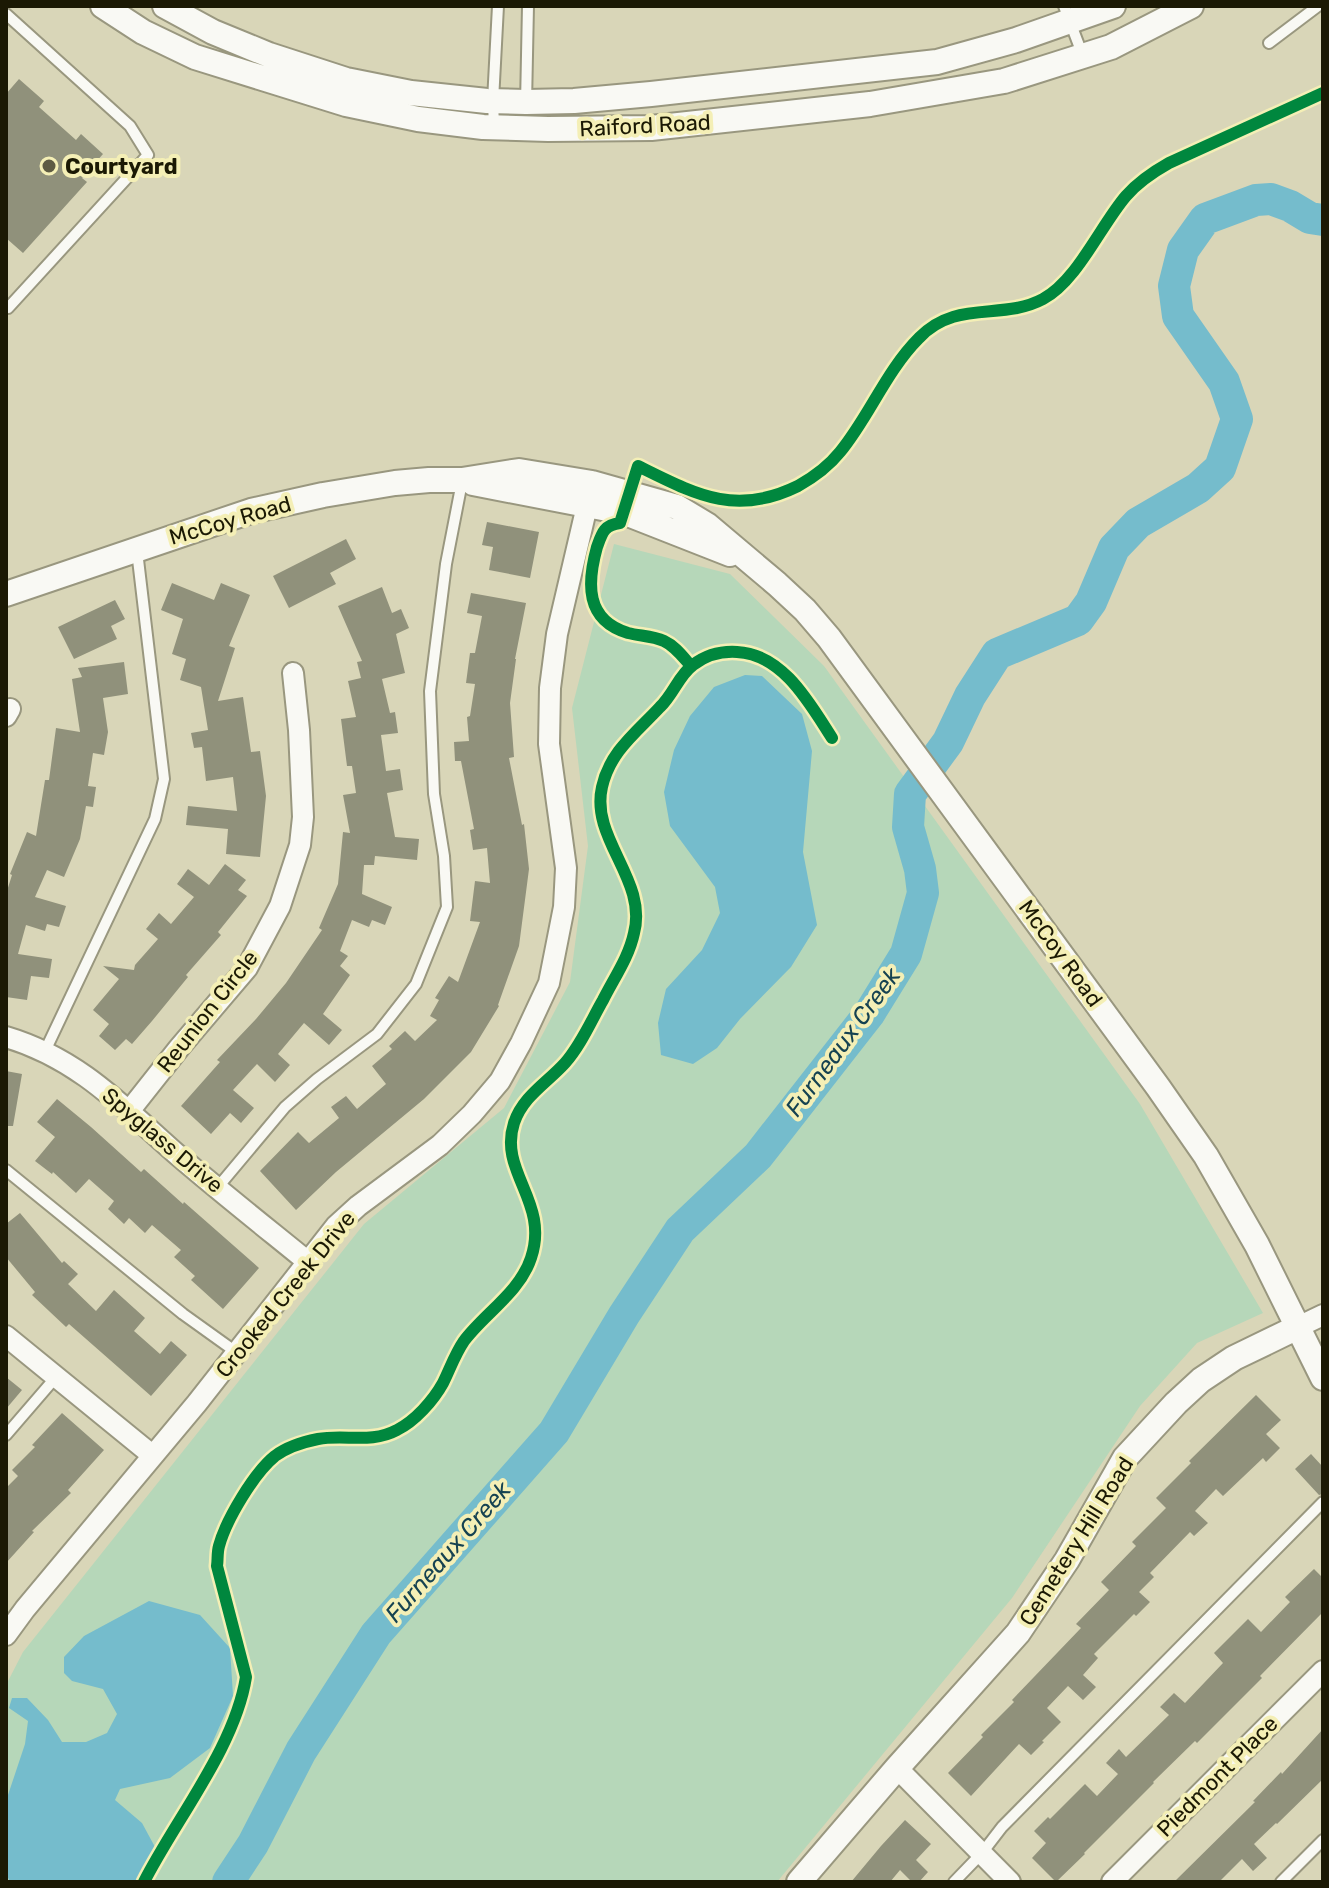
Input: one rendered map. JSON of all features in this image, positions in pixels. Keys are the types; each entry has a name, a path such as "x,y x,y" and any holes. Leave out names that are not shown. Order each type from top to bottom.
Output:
{"street":[{"name":"Raiford Road","path":"103,6 143,32 195,57 346,104 418,119 548,129 651,128 870,104 1004,81 1111,47 1191,6"},
{"name":"Raiford Road","path":"165,6 213,32 269,55 346,80 411,93 526,102 651,94 937,62 1016,40 1067,14 1113,6"},
{"name":"McCoy Road","path":"6,594 251,511 323,495 406,482 462,480 518,493 589,494 623,512 750,563 805,610 829,638 1149,1074 1206,1156 1257,1245 1323,1378"},
{"name":"Crooked Creek Drive","path":"6,1635 197,1403 336,1226 440,1145 472,1114 500,1081 521,1043 549,983 564,907 566,868 549,744 550,688 557,634 589,494"},
{"name":"Reunion Circle","path":"130,1110 247,968 280,906 300,845 303,817 293,673"},
{"name":"Spyglass Drive","path":"6,1037 67,1062 130,1110 179,1156 308,1262"},
{"name":"Cemetery Hill Road","path":"799,1882 1018,1633 1067,1560 1125,1458 1201,1380 1234,1358 1323,1315"},
{"path":"6,1336 152,1455"},
{"name":"Piedmont Place","path":"1112,1882 1323,1671"},
{"path":"897,1768 1010,1882"}],"lane":[{"path":"494,127 498,6"},
{"path":"524,128 528,6"},
{"path":"1269,43 1318,6"},
{"path":"6,14 130,126 148,155 7,308"},
{"path":"1067,14 1083,56"},
{"path":"218,1187 285,1107 377,1034 416,984 447,907 444,856 434,794 430,691 446,564 462,480"},
{"path":"45,1051 155,819 164,779 137,549"},
{"path":"6,1170 183,1314 236,1352"},
{"path":"6,1435 56,1377"},
{"path":"954,1882 1002,1827 1323,1502"},
{"path":"1281,1882 1323,1840"}],"green space":[{"path":"614,544 730,574 824,666 1140,1104 1263,1313 1197,1343 1140,1406 1012,1598 777,1882 6,1882 6,1685 23,1652 364,1224 504,1108 570,982 588,846 572,708"}],"water":[{"path":"745,675 762,676 802,714 812,751 803,852 817,925 791,967 740,1019 717,1048 693,1064 661,1055 658,1023 666,989 702,950 720,913 715,887 670,826 664,792 674,750 690,716 714,687"},
{"path":"149,1601 200,1615 230,1648 233,1696 210,1748 170,1778 120,1789 115,1800 142,1823 155,1847 135,1882 10,1882 6,1873 6,1801 25,1744 28,1721 9,1708 12,1698 27,1698 48,1720 62,1742 86,1742 107,1733 117,1714 103,1689 72,1681 64,1673 64,1657 84,1636"}],"building":[{"name":"Courtyard","path":"19,79 44,101 39,107 76,140 81,134 103,154 82,178 87,182 23,253 6,238 6,94"},
{"path":"487,522 539,532 530,578 489,570 493,547 482,545"},
{"path":"346,539 356,559 330,573 336,584 289,608 273,576"},
{"path":"172,583 214,600 221,583 250,595 229,646 235,648 218,701 243,697 251,752 260,751 266,796 260,857 226,854 228,829 186,825 188,806 237,811 233,777 206,781 202,747 194,748 191,733 208,730 201,687 180,680 186,659 172,654 183,619 161,610"},
{"path":"382,587 392,613 401,609 409,628 396,634 405,673 382,679 390,713 395,712 398,733 381,735 386,771 400,769 403,790 387,793 395,837 419,839 417,860 375,856 374,865 364,865 362,894 392,907 385,925 372,920 369,927 352,920 340,951 348,956 340,966 350,975 323,1014 342,1030 329,1045 304,1023 278,1054 290,1065 275,1082 257,1064 233,1090 254,1108 241,1123 230,1113 211,1134 181,1106 220,1062 217,1060 286,983 322,930 319,928 338,884 343,832 350,833 343,795 356,793 352,766 347,766 341,719 356,717 348,681 361,678 357,662 362,661 338,606"},
{"path":"471,593 526,603 510,703 514,757 509,758 524,824 529,869 519,946 499,1006 471,1052 424,1099 336,1172 296,1210 260,1171 298,1132 309,1143 339,1118 331,1107 346,1096 357,1109 386,1084 372,1066 392,1049 389,1046 405,1031 415,1041 437,1020 430,1016 439,1000 435,998 449,976 458,982 480,922 470,921 475,881 490,883 487,848 473,850 470,830 474,829 461,761 455,761 454,742 469,741 467,717 470,716 475,684 466,683 470,653 475,653 482,616 467,613"},
{"path":"115,600 125,619 111,626 117,639 74,659 58,627"},
{"path":"124,662 128,694 103,698 108,732 104,755 93,753 88,786 96,787 93,807 86,806 80,839 64,877 47,870 35,897 66,906 59,927 47,924 45,931 26,925 18,954 52,959 49,978 31,976 27,1000 6,997 6,894 10,874 27,832 36,836 45,780 49,780 56,728 80,732 72,679 82,677 78,668"},
{"path":"225,864 246,880 238,890 247,896 218,932 221,935 152,1021 132,1044 126,1039 115,1050 99,1036 109,1024 93,1010 119,979 103,966 134,970 158,939 146,929 159,913 171,924 194,897 177,884 188,869 209,885"},
{"path":"6,1071 22,1074 13,1126 6,1126"},
{"path":"57,1099 141,1172 144,1169 184,1202 259,1268 223,1309 191,1280 195,1276 174,1257 181,1250 152,1225 145,1233 129,1218 124,1224 108,1209 114,1201 89,1179 76,1193 53,1172 35,1161 55,1137 37,1122"},
{"path":"20,1213 62,1263 64,1261 78,1274 68,1284 96,1311 114,1290 145,1318 134,1331 160,1354 171,1341 187,1355 151,1396 32,1295 35,1292 6,1257 6,1224"},
{"path":"6,1377 22,1390 6,1409"},
{"path":"1256,1395 1281,1420 1266,1434 1280,1448 1266,1462 1263,1458 1223,1496 1216,1489 1195,1511 1208,1523 1194,1536 1190,1532 1150,1573 1154,1577 1139,1592 1150,1602 1094,1654 1098,1658 1083,1675 1096,1687 1083,1700 1068,1686 1047,1708 1061,1722 1044,1742 1031,1755 1019,1744 971,1796 948,1773 1081,1628 1076,1624 1109,1590 1101,1582 1136,1546 1132,1542 1166,1508 1156,1498"},
{"path":"62,1413 104,1450 68,1490 71,1493 32,1531 6,1563 6,1488 18,1476 12,1470"},
{"path":"1311,1454 1323,1467 1323,1494 1319,1495 1295,1469"},
{"path":"1314,1569 1323,1578 1323,1612 1260,1676 1262,1678 1153,1782 1056,1882 1032,1858 1046,1843 1034,1831 1085,1784 1097,1796 1118,1774 1106,1763 1119,1749 1126,1757 1169,1715 1160,1707 1174,1693 1185,1703 1223,1663 1214,1653 1248,1619 1261,1632 1290,1602 1285,1597"},
{"path":"1323,1729 1323,1779 1254,1844 1267,1858 1253,1871 1242,1859 1219,1882 1174,1882 1255,1802"},
{"path":"905,1820 931,1844 916,1860 928,1872 919,1882 912,1882 900,1870 890,1882 851,1882 881,1846"}],"waterway":[{"name":"Furneaux Creek","path":"228,1882 253,1844 301,1751 376,1634 554,1432 624,1315 680,1230 758,1156 869,1014 906,954 923,893 908,827 910,794 948,742 970,696 997,654 1078,620 1091,602 1114,548 1138,523 1198,488 1220,468 1237,419 1224,382 1178,316 1174,286 1183,250 1205,219 1256,200 1271,199 1310,218 1323,220"}],"cycle path":[{"path":"691,666 664,641 614,627 597,610 593,599 592,574 600,538 604,530 620,523 638,466 697,493 735,501 754,500 798,486 840,452 907,351 933,326 964,314 1012,309 1043,299 1055,291 1078,266 1126,196 1146,177 1169,163 1323,93"},
{"path":"144,1882 217,1756 240,1703 246,1677 217,1566 223,1535 242,1498 267,1464 290,1447 318,1439 377,1437 397,1430 410,1421 439,1390 464,1341 519,1282 526,1270 535,1238 534,1220 513,1157 511,1141 514,1123 529,1097 576,1049 621,967 634,933 636,914 633,895 604,824 601,806 602,787 611,763 625,743 665,702 688,669 703,659 725,652 753,655 781,671 804,696 832,738"}],"place":[{"name":"Courtyard","path":"49,166"}]}
